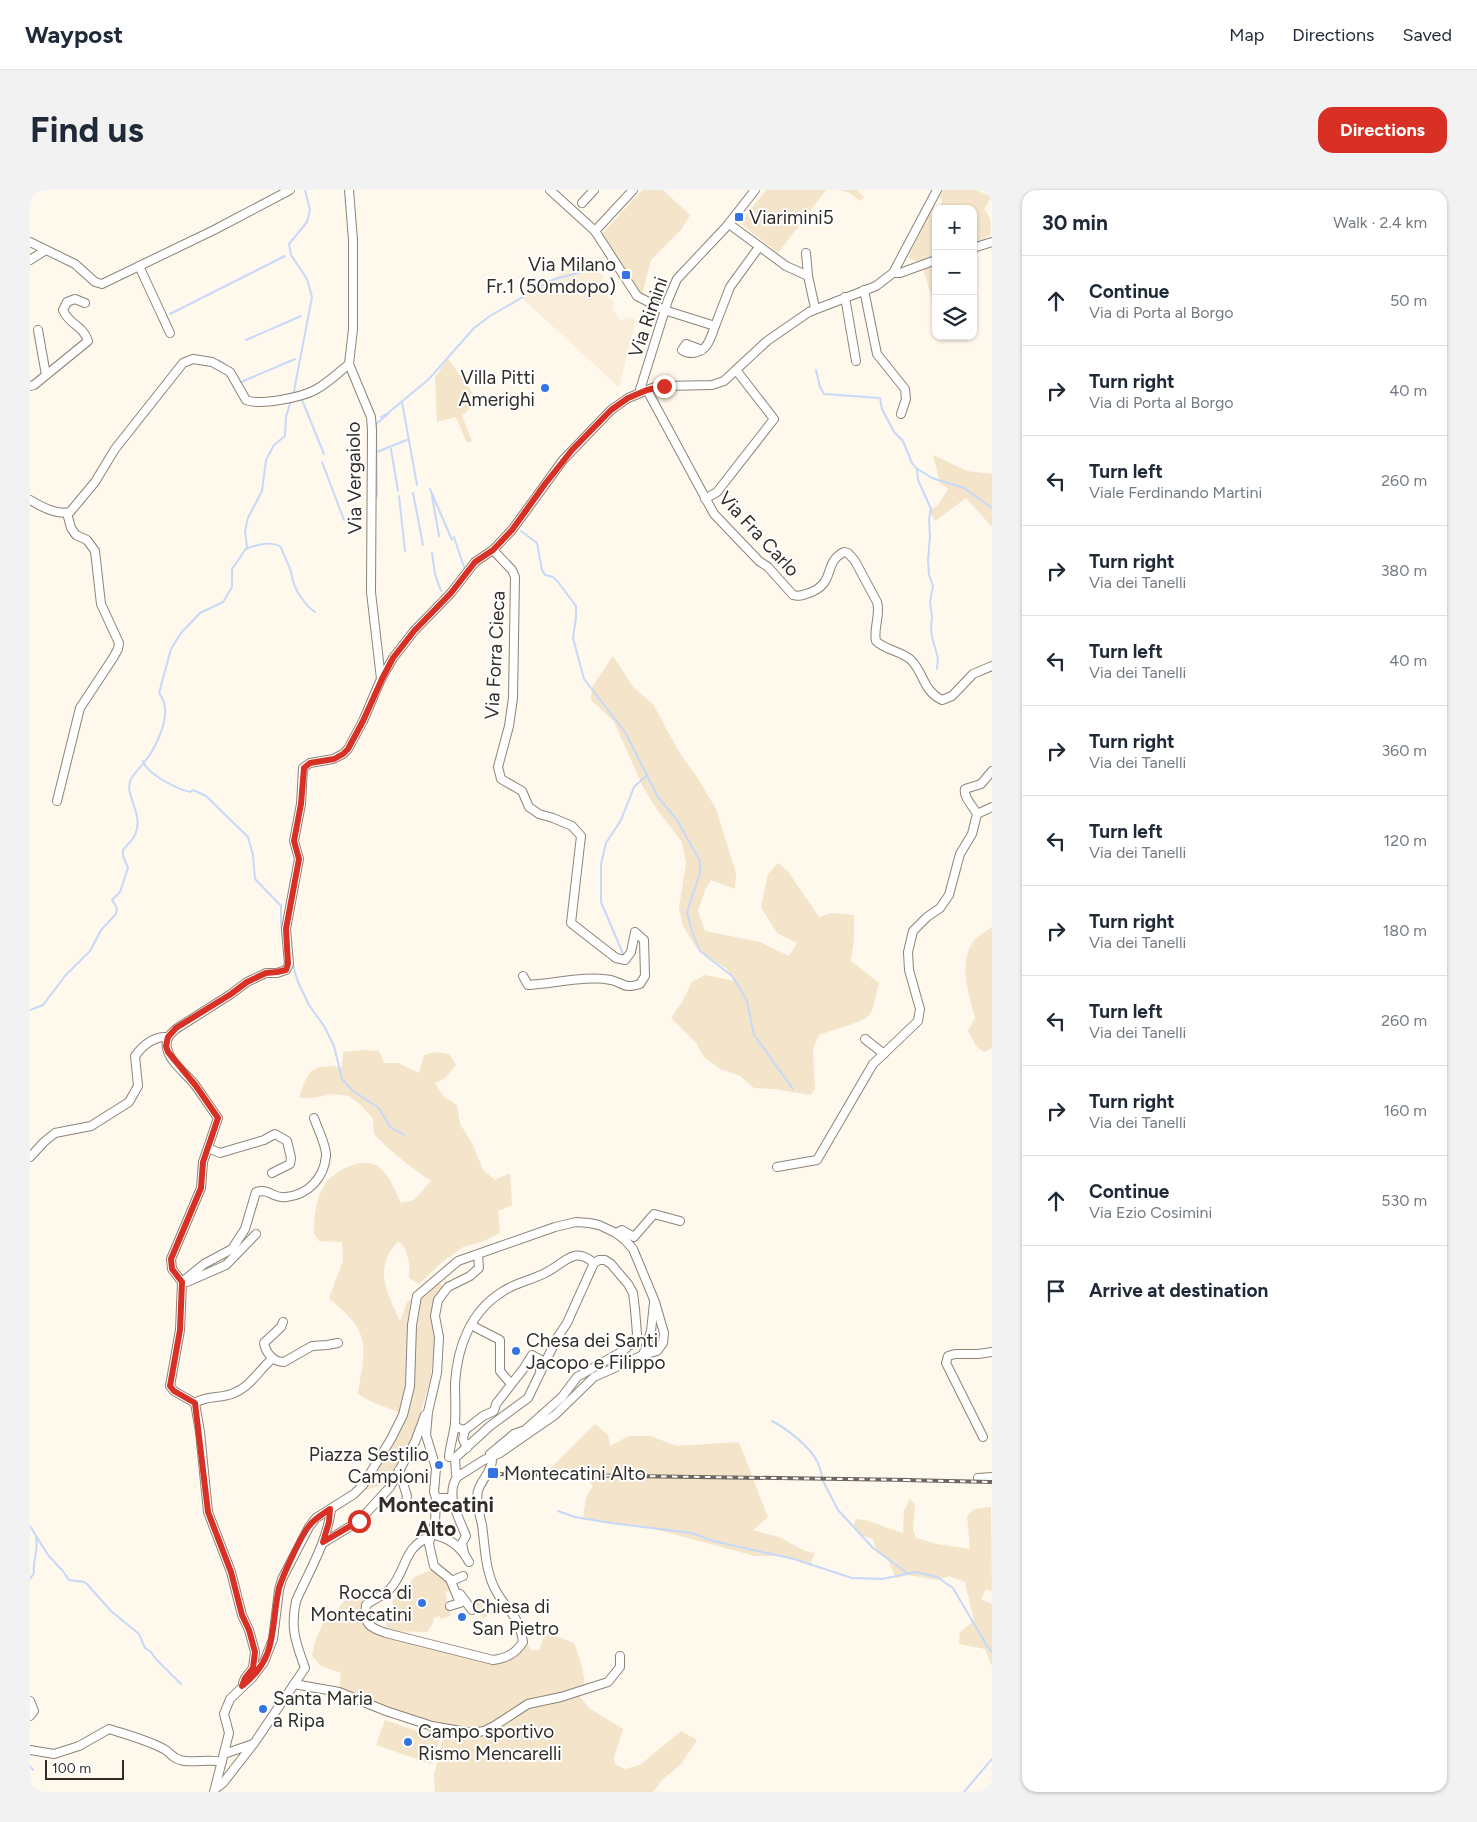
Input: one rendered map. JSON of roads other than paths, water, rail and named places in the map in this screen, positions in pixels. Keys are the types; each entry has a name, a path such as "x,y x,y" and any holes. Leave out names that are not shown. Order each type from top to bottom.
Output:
{"street":[{"path":"30,242 75,264 94,282 102,284 214,230 290,190"},
{"name":"Via Vergaiolo","path":"349,190 353,240 353,330 349,364 371,417 371,592 382,679"},
{"path":"550,190 595,231 636,295 664,310 715,326"},
{"path":"582,203 594,190"},
{"path":"595,231 633,190"},
{"name":"Via Rimini","path":"643,392 664,310 677,279 729,224 755,190"},
{"path":"195,1403 174,1391 170,1386 180,1330 181,1284 172,1269 171,1259 201,1188 203,1162 218,1118 196,1086 168,1052 166,1046 168,1037 176,1028 247,982 266,973 286,970 288,959 286,929 299,859 294,841 301,804 304,768 310,763 334,759 348,749 393,658 414,631 451,593 475,562 493,550 522,520 545,484 572,450 611,410 628,398 664,386 712,385 724,381 767,341 815,308 876,286 893,273 937,190"},
{"path":"729,224 786,266 808,276"},
{"path":"977,247 992,242"},
{"path":"702,350 708,346 730,287 759,247"},
{"path":"30,260 46,250"},
{"path":"806,253 808,276 815,308"},
{"path":"893,273 900,273 932,261"},
{"path":"139,266 170,333"},
{"path":"864,290 878,354 905,389 906,399 901,414"},
{"path":"846,297 856,361"},
{"path":"30,386 88,342 85,333 66,317 63,310 67,302 75,299 85,303"},
{"path":"38,330 46,375"},
{"path":"30,500 42,507 67,513 74,508 89,490 115,450 183,363 193,359 212,362 230,372 246,400 258,402 285,399 313,391 329,381 349,364"},
{"path":"705,499 717,492 774,419 736,370"},
{"name":"Via Fra Carlo","path":"643,392 687,461 714,514 796,596 820,589 835,558 844,552 851,555 879,607 876,641 912,662 917,668 924,685 936,697 942,700 952,696 974,674 992,666"},
{"path":"57,801 80,708 113,658 118,649 119,642 102,604 96,550 87,540 76,535 71,528 67,513"},
{"name":"Via Forra Cieca","path":"493,550 512,570 515,576 513,698 509,726 498,767 501,778 522,791 529,807 534,811 572,826 581,836 570,923 616,958 625,960 631,952 635,932 644,940 645,976 640,984 629,987 612,980 598,979 528,985 523,976"},
{"path":"378,655 385,659 393,658"},
{"path":"778,1167 817,1160 873,1064 918,1021 920,1009 909,970 908,952 913,931 927,917 940,908 949,895 960,854 972,834 977,814 965,796 965,789 980,784 992,771"},
{"path":"977,814 992,807"},
{"path":"30,1157 44,1142 56,1133 90,1126 128,1102 138,1086 135,1056 141,1048 154,1040 168,1037"},
{"path":"865,1039 884,1054"},
{"path":"181,1284 204,1264 232,1249 245,1229 256,1192 263,1190 284,1198 307,1191 315,1184 321,1172 326,1154 314,1118"},
{"path":"208,1148 220,1153 276,1134 287,1141 291,1158 290,1164 272,1173"},
{"path":"616,1233 622,1230 634,1238 654,1214 680,1221"},
{"path":"215,1791 229,1733 224,1714 230,1699 252,1678 264,1662 273,1639 282,1579 308,1527 316,1518 354,1494 367,1480 392,1439 403,1415 410,1386 412,1325 417,1296 458,1262 478,1254 554,1227 576,1222 589,1222 599,1225 616,1233 625,1240 635,1253 663,1328 664,1338 662,1345 657,1351 643,1355 594,1378 560,1411 456,1479 452,1497 466,1536 462,1543 464,1552"},
{"path":"181,1284 226,1265 256,1234"},
{"path":"472,1610 455,1587 451,1578 434,1566 430,1536 434,1523 436,1468 426,1435 428,1412 437,1373 439,1337 435,1316 438,1300 448,1287 480,1268 478,1254"},
{"path":"458,1477 453,1459 457,1370 460,1348 471,1326 485,1305 501,1292 546,1272 570,1256 587,1257 594,1263"},
{"path":"453,1459 490,1426 528,1398 557,1338 564,1328 594,1263 599,1260 605,1260 611,1264 633,1293 637,1334 635,1342 577,1377 562,1397 526,1430 514,1434 494,1449 490,1454 492,1465 477,1493 489,1576 496,1591 513,1612 521,1628 523,1642 517,1651 505,1658 492,1660 386,1633 373,1629 368,1625 365,1617 366,1605 389,1591 398,1578 412,1548 420,1541 430,1536 442,1536 452,1541 464,1552 470,1562"},
{"path":"643,1355 650,1331 654,1302"},
{"path":"283,1322 281,1327 264,1343 265,1349 272,1359 278,1362 284,1362 312,1346 338,1343"},
{"path":"471,1326 500,1340 500,1371 511,1384"},
{"path":"539,1376 541,1360 552,1341 564,1328"},
{"path":"983,1437 946,1363 948,1356 955,1354 992,1352"},
{"path":"467,1448 463,1439 466,1430 483,1416 494,1411 496,1404 532,1355 541,1360"},
{"path":"195,1403 203,1399 234,1393 248,1384 272,1359"},
{"path":"195,1403 208,1512 231,1572 242,1615 249,1630 255,1652 253,1668 245,1678 242,1686"},
{"path":"323,1542 359,1521 390,1487 415,1442 425,1414 428,1412"},
{"path":"455,1427 466,1430"},
{"path":"399,1470 407,1496 405,1507"},
{"path":"978,1478 992,1477"},
{"path":"435,1495 452,1497"},
{"path":"215,1791 255,1742 305,1668 292,1628 293,1612 296,1601 323,1542 329,1522 330,1509"},
{"path":"451,1578 463,1576"},
{"path":"450,1606 460,1603 451,1578"},
{"path":"294,1684 339,1692 386,1711 432,1726 472,1733 494,1726 528,1704 561,1697 608,1682 620,1666 620,1656"},
{"path":"30,1701 34,1711 30,1716"},
{"path":"30,1750 54,1754 79,1746 109,1729 146,1741 182,1761 223,1758 255,1742"}],"waterway":[{"path":"293,396 312,297 307,279 291,255 289,244 307,222 310,210 305,190"},
{"path":"170,314 285,256"},
{"path":"381,417 429,379 474,328 490,316 552,280 581,272"},
{"path":"246,340 301,316"},
{"path":"241,382 295,359"},
{"path":"219,360 231,369"},
{"path":"816,370 820,387 824,394 880,398 882,409 894,432 903,441 916,468 932,478 964,488 992,508"},
{"path":"276,397 290,394"},
{"path":"30,1010 43,1005 65,976 90,951 101,930 116,914 117,908 112,900 120,892 128,868 123,856 123,850 134,837 137,827 136,812 129,785 133,775 150,755 162,730 165,707 159,693 171,649 181,633 200,613 223,602 232,587 232,569 247,547 245,531 248,518 262,491 266,460 274,445 285,436 286,417 291,400"},
{"path":"302,400 324,454"},
{"path":"402,402 417,485"},
{"path":"377,496 376,424 388,414"},
{"path":"377,452 409,439"},
{"path":"391,449 398,491"},
{"path":"322,462 344,520"},
{"path":"917,469 918,480 931,509 928,560 929,575 933,586 930,602 931,628 938,658 937,669"},
{"path":"430,489 452,540"},
{"path":"413,493 423,545"},
{"path":"399,496 405,551"},
{"path":"432,496 439,536"},
{"path":"521,531 537,543 542,570 545,575 553,577 576,606 573,638 584,679 625,732 658,797 677,820 700,861 700,873 687,912 700,951 732,976 747,1001 754,1035 793,1089"},
{"path":"454,537 464,567"},
{"path":"246,549 268,544 281,547 297,591 315,612"},
{"path":"432,553 435,574 441,591"},
{"path":"143,761 150,771 170,784 190,792 193,790 206,796 248,837 253,855 255,879 281,906 283,938"},
{"path":"624,956 601,902 601,864 606,843 621,820 634,787 647,775"},
{"path":"292,962 298,982 309,1005 324,1026 334,1046 342,1079 353,1091 379,1108 390,1127 404,1135"},
{"path":"772,1421 791,1433 809,1450 818,1463 822,1477"},
{"path":"823,1481 838,1510 873,1548 907,1573"},
{"path":"558,1511 575,1517 611,1523 692,1533 713,1541 794,1559 852,1578 882,1579 916,1572 937,1577 953,1588 992,1652"},
{"path":"30,1526 48,1555 69,1580 87,1584 111,1611 139,1634 145,1648 181,1684"},
{"path":"30,1579 34,1573 37,1548 36,1537"},
{"path":"964,1792 992,1759"},
{"path":"30,1766 33,1770"}],"railway":[{"path":"496,1474 910,1480"},
{"path":"905,1480 992,1482"}],"place":[{"name":"Viarimini5","path":"739,217"},
{"name":"Via Milano Fr.1 (50mdopo)","path":"626,275"},
{"name":"Villa Pitti Amerighi","path":"545,388"},
{"name":"Chesa dei Santi Jacopo e Filippo","path":"516,1351"},
{"name":"Piazza Sestilio Campioni","path":"439,1465"},
{"name":"Montecatini Alto","path":"493,1473"},
{"name":"Rocca di Montecatini","path":"422,1603"},
{"name":"Chiesa di San Pietro","path":"462,1617"},
{"name":"Santa Maria a Ripa","path":"263,1709"},
{"name":"Campo sportivo Rismo Mencarelli","path":"408,1742"}],"district":[{"name":"Montecatini Alto","path":"436,1516"}]}
